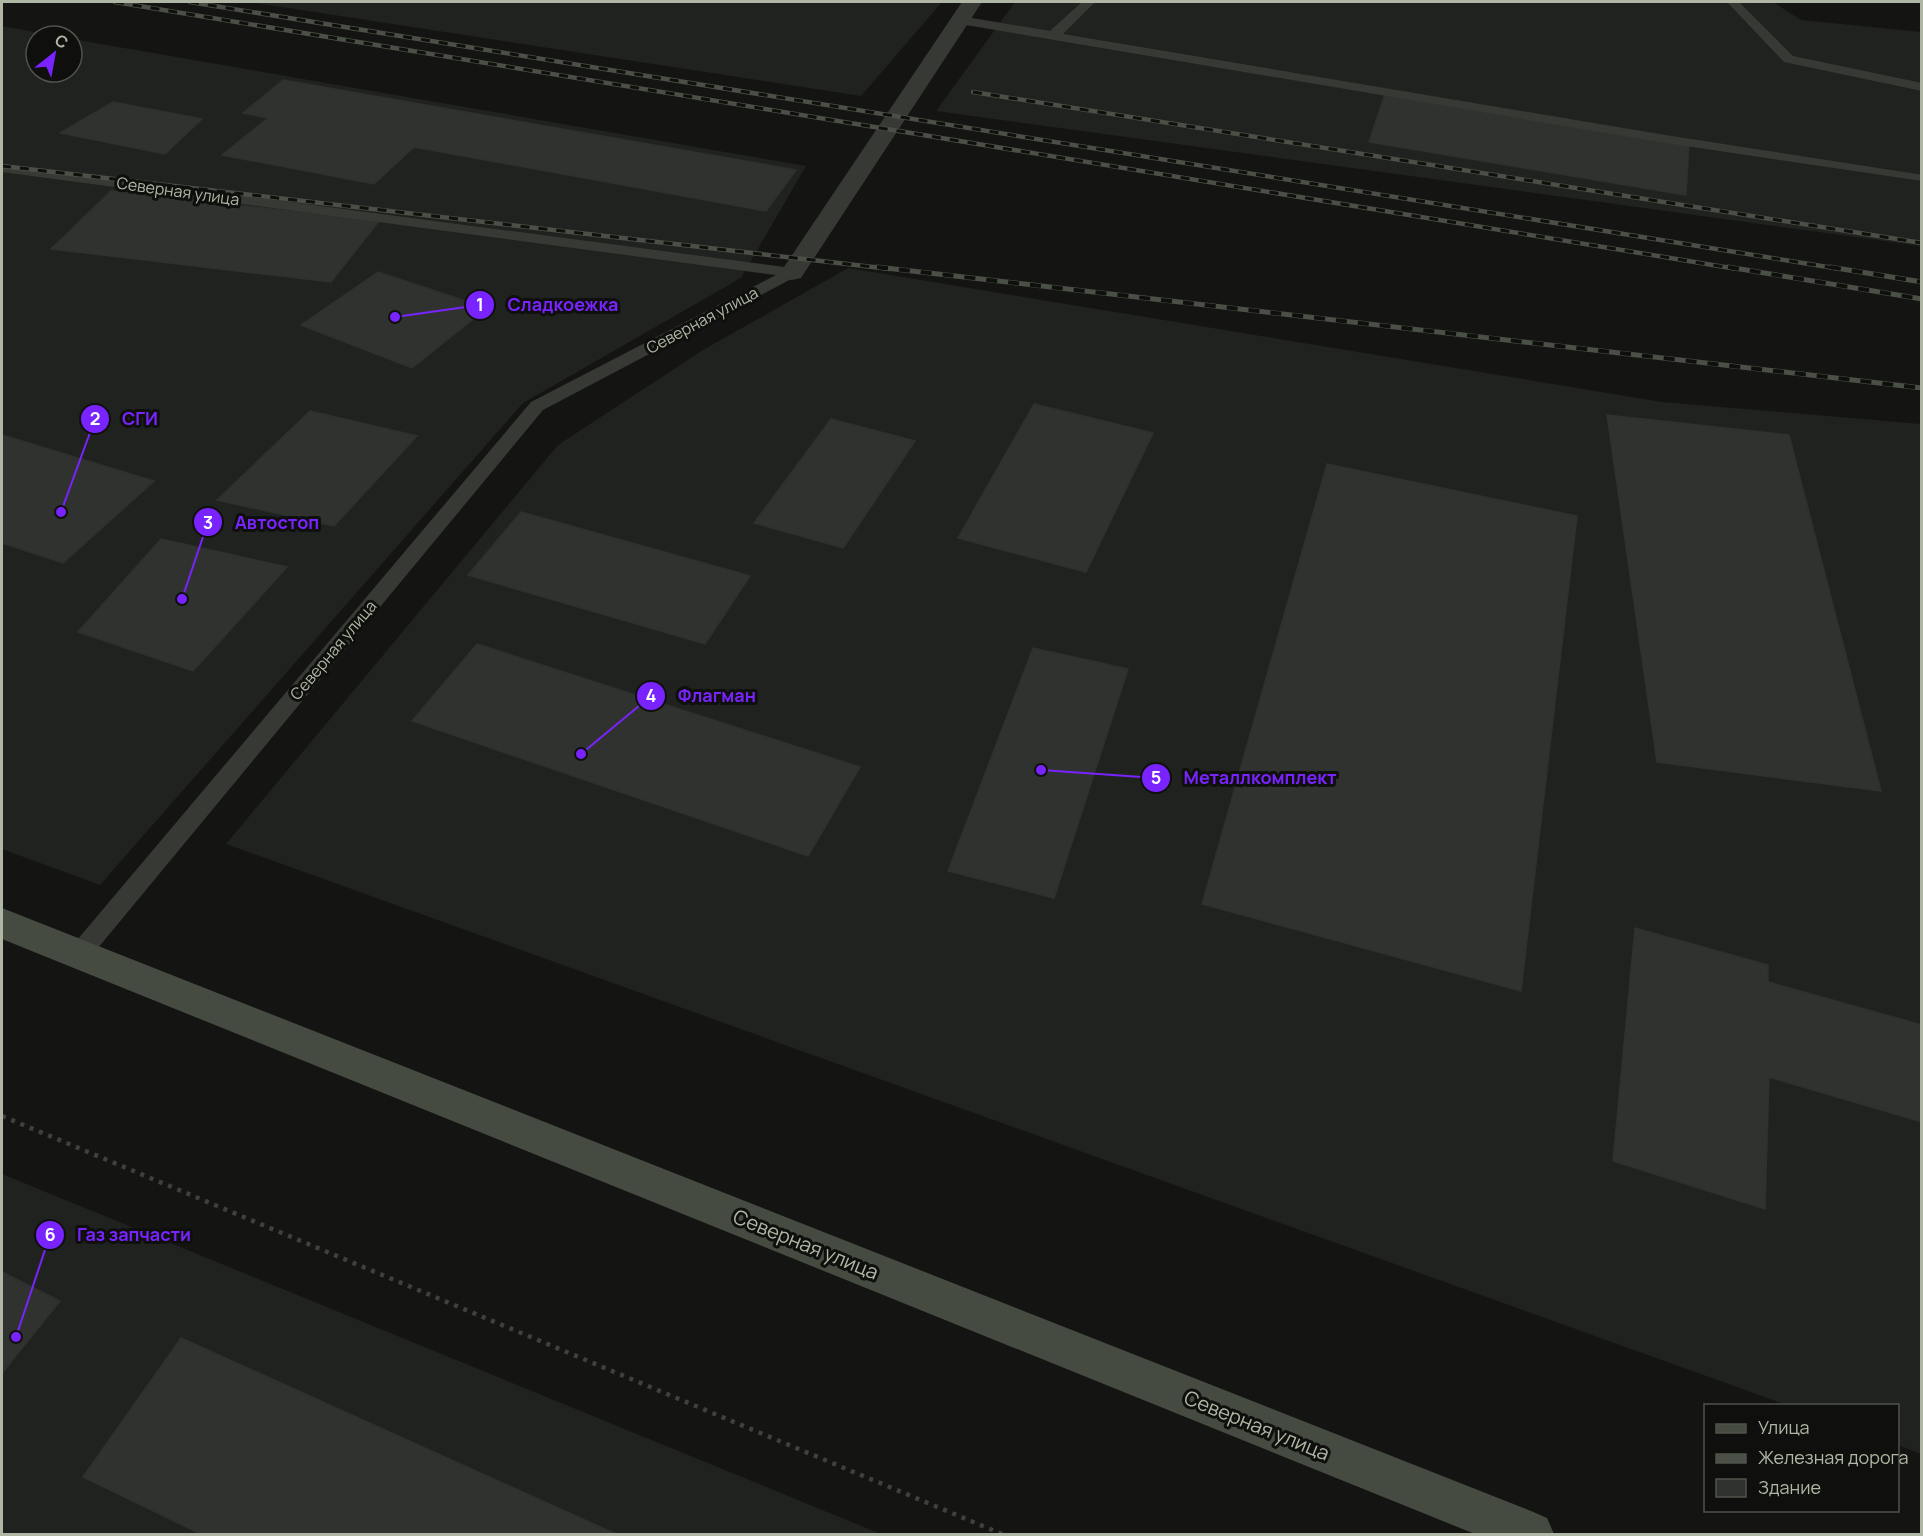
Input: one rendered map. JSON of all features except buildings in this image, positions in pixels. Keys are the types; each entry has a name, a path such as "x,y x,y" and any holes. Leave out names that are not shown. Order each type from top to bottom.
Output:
{"main road":[{"name":"Северная улица","path":"2,923 1531,1534"}],"street":[{"path":"792,273 966,11"}],"lane":[{"path":"1053,36 1089,2"},
{"path":"1733,2 1789,59 1922,87"},
{"path":"966,11 1053,36 1659,138 1917,178"},
{"name":"Северная улица","path":"2,168 792,273"},
{"name":"Северная улица","path":"80,953 537,406 792,273"}],"path":[{"path":"2,1116 1002,1534"}],"shaded area":[{"path":"249,2 942,2 861,96"},
{"path":"1015,2 1773,2 1801,20 1921,32 1921,246 936,111"},
{"path":"2,26 24,30 24,84 84,84 84,41 806,166 741,278 523,403 100,885 2,849"},
{"path":"848,268 1662,402 1921,424 1921,1454 1899,1445 1899,1404 1784,1404 226,844 558,445 703,350"},
{"path":"2,1174 881,1534 2,1534"}],"railway":[{"path":"115,2 1737,269"},
{"path":"190,2 1840,269"},
{"path":"973,92 1922,243"},
{"path":"2,166 890,269"},
{"path":"877,267 1922,388"},
{"path":"1728,267 1922,299"},
{"path":"1830,267 1922,282"}],"place":[{"name":"Сладкоежка","path":"395,317"},
{"name":"СГИ","path":"61,512"},
{"name":"Автостоп","path":"182,599"},
{"name":"Флагман","path":"581,754"},
{"name":"Металлкомплект","path":"1041,770"},
{"name":"Газ запчасти","path":"16,1337"}]}
